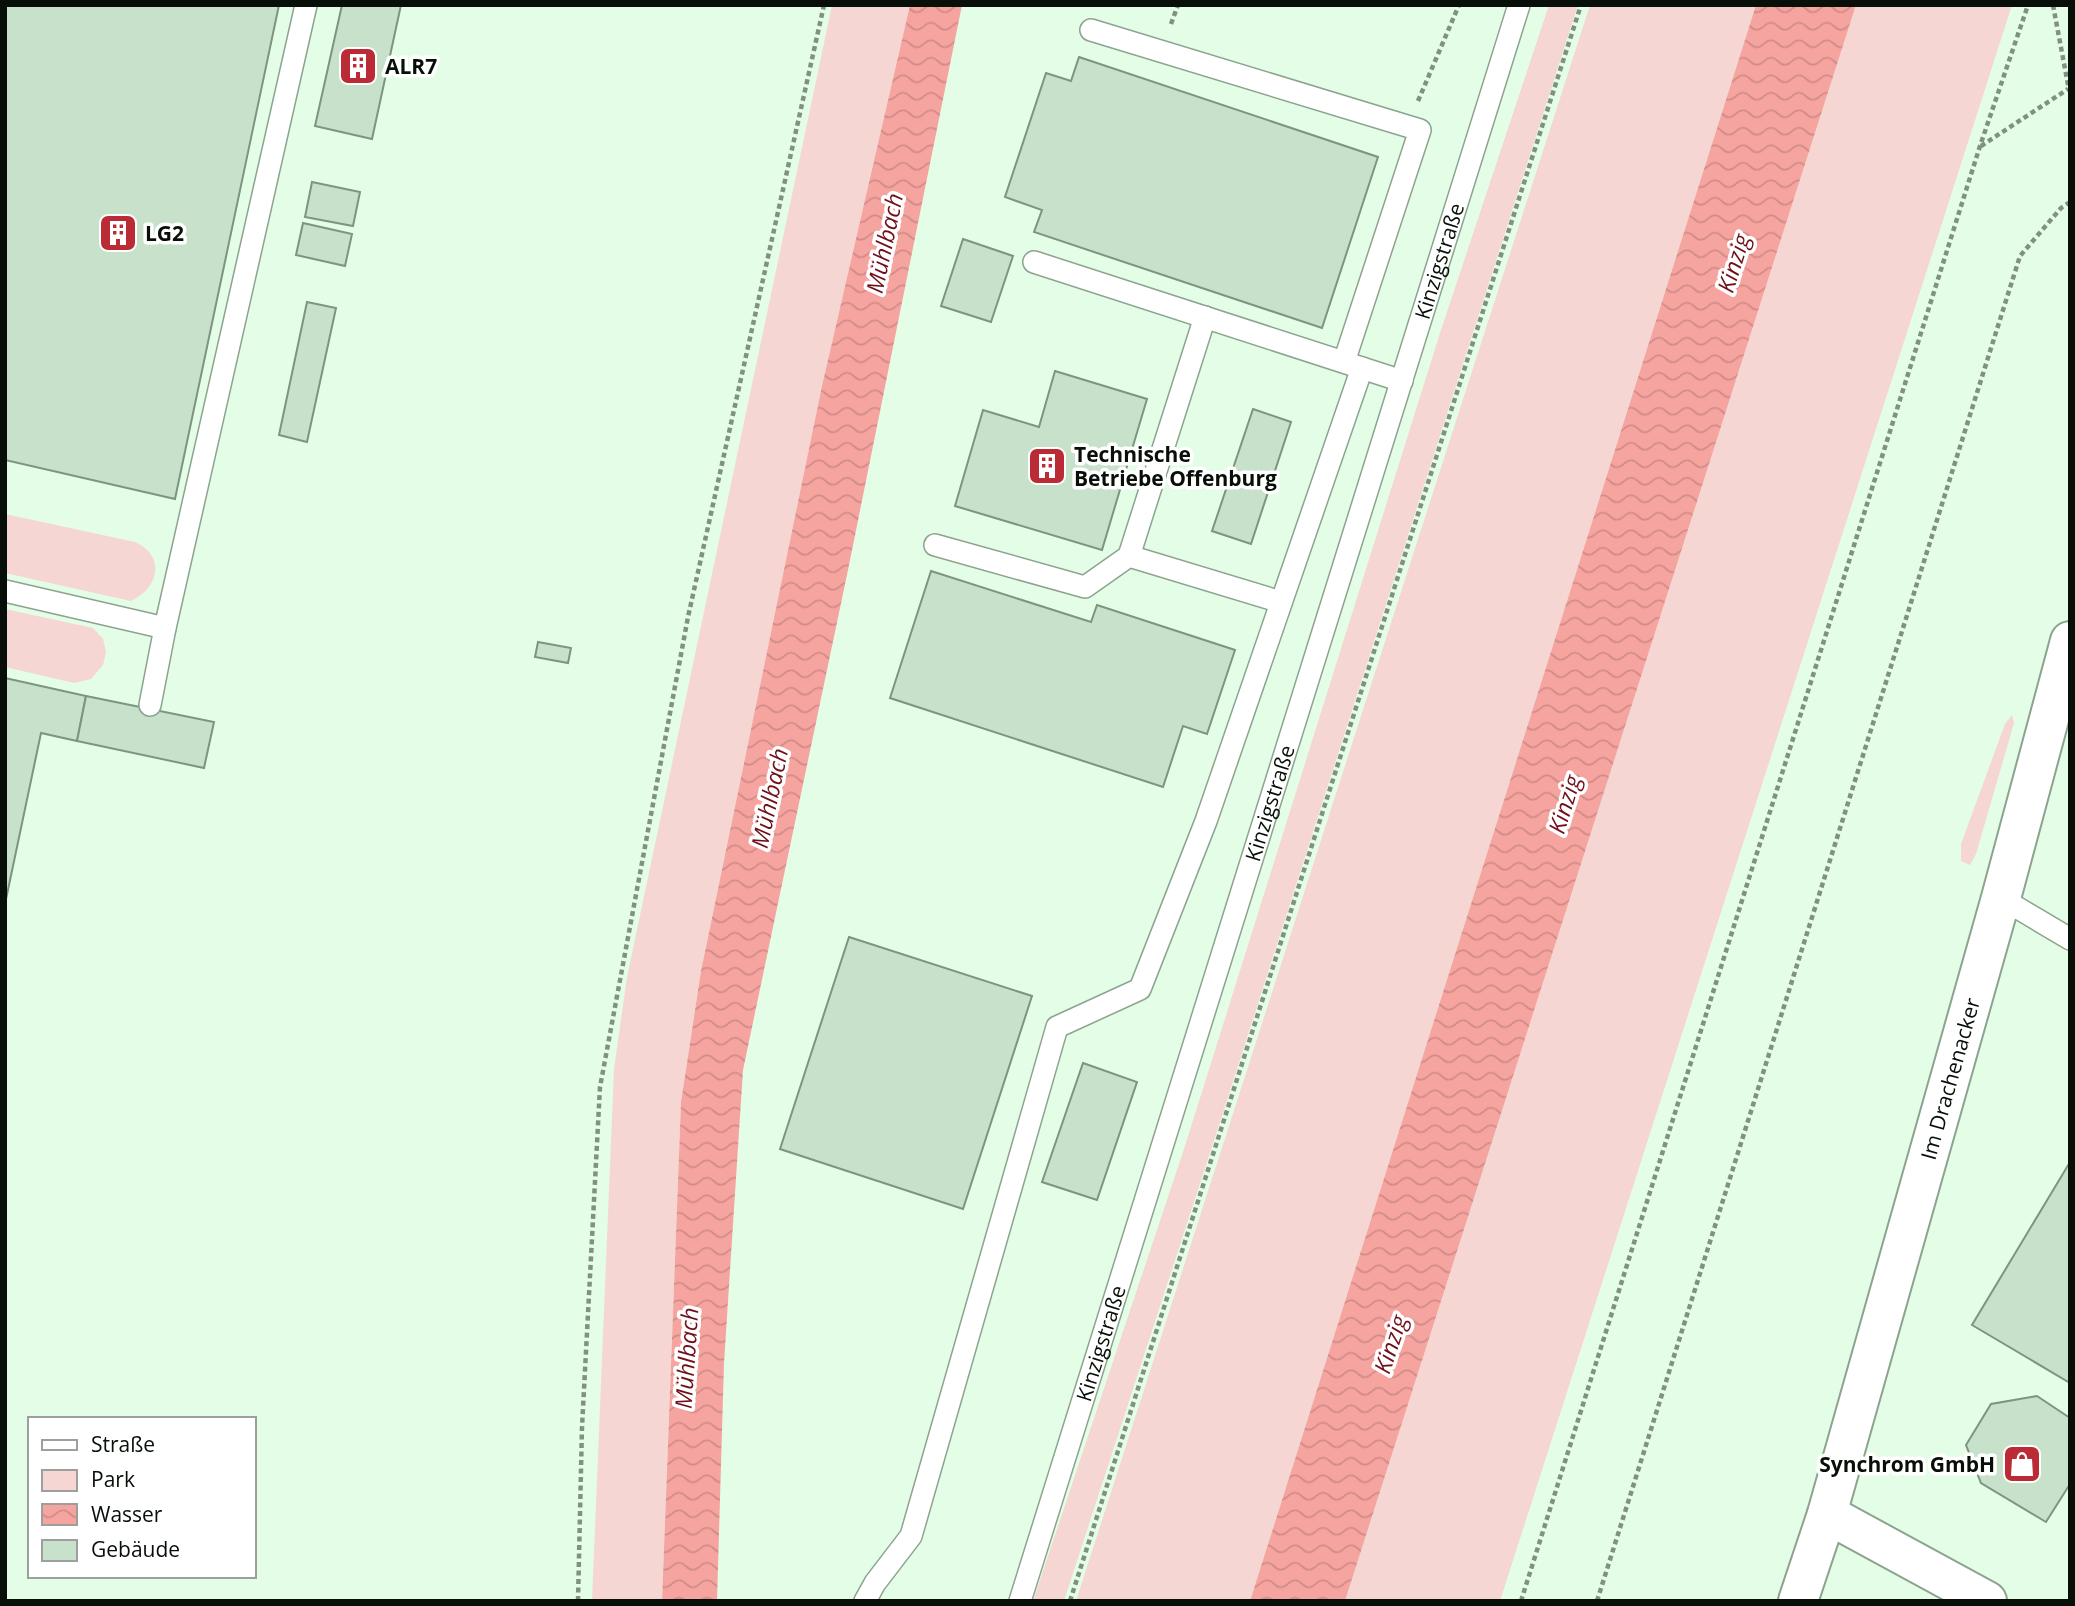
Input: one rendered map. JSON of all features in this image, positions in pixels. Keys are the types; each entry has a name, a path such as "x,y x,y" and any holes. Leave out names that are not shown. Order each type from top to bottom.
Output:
{"street":[{"name":"Im Drachenacker","path":"1798,1601 1827,1514 2001,898 2070,642"},
{"path":"1827,1514 1987,1601"}],"lane":[{"path":"150,705 165,628 306,5"},
{"name":"Kinzigstraße","path":"1020,1601 1519,5"},
{"path":"865,1601 875,1583 911,1536 1058,1027 1140,989 1206,821 1281,602 1353,365 1420,130 1091,30"},
{"path":"1034,262 1402,381"},
{"path":"935,545 1085,587 1129,556 1205,317"},
{"path":"1129,556 1281,602"},
{"path":"5,592 165,628"},
{"path":"2001,898 2070,939"}],"path":[{"path":"578,1601 582,1427 600,1087 688,617 824,5"},
{"path":"1408,126 1459,5"},
{"path":"1070,1601 1581,5"},
{"path":"1521,1601 1980,146 2028,5"},
{"path":"1980,146 2069,90 2053,5"},
{"path":"1597,1601 2021,256 2061,208 2070,202"}],"green space":[{"path":"832,5 910,5 822,387 701,971 681,1102 662,1601 592,1601 614,1069 627,977"},
{"path":"1549,5 1578,5 1222,1116 1064,1601 1033,1601 1185,1146 1440,333"},
{"path":"1590,5 1756,5 1250,1601 1076,1601"},
{"path":"1856,5 2012,5 1500,1601 1345,1601"},
{"path":"5,514 135,542 145,548 155,563 153,580 148,588 131,601 5,573"},
{"path":"5,609 93,628 103,639 106,652 103,665 91,679 74,683 5,667"},
{"path":"2012,715 2014,723 1976,854 1970,865 1961,861 1961,844 2005,724"}],"water":[{"name":"Mühlbach","path":"910,5 962,5 848,570 743,1070 724,1363 717,1601 662,1601 681,1102 701,971 822,386"},
{"name":"Kinzig","path":"1756,5 1856,5 1345,1601 1250,1601"}],"building":[{"name":"LG2","path":"5,5 279,5 175,499 5,460"},
{"name":"ALR7","path":"342,5 401,5 372,139 315,126"},
{"path":"1079,57 1378,157 1322,328 1034,232 1042,210 1005,197 1046,73 1071,81"},
{"path":"312,182 360,192 353,226 305,217"},
{"path":"303,223 352,234 345,266 296,255"},
{"path":"963,239 1013,256 991,322 941,306"},
{"path":"307,302 336,308 307,442 279,435"},
{"name":"Technische Betriebe Offenburg","path":"1055,371 1147,399 1102,550 955,506 983,410 1039,427"},
{"path":"1253,409 1291,422 1251,544 1212,531"},
{"path":"931,571 1091,622 1097,605 1235,650 1207,734 1183,726 1163,787 890,698"},
{"path":"538,642 571,648 568,663 535,657"},
{"path":"5,678 86,696 77,741 41,733 5,904"},
{"path":"86,696 214,722 204,768 77,741"},
{"path":"849,937 1032,996 963,1209 780,1149"},
{"path":"1083,1063 1137,1082 1097,1200 1042,1182"},
{"path":"2070,1162 2070,1383 1972,1325"},
{"name":"Synchrom GmbH","path":"2037,1396 2070,1418 2070,1484 2046,1522 1981,1483 1966,1445 1991,1404"}],"place":[{"name":"ALR7","path":"358,66"},
{"name":"LG2","path":"118,233"},
{"name":"Technische Betriebe Offenburg","path":"1047,466"},
{"name":"Synchrom GmbH","path":"2022,1464"}]}
